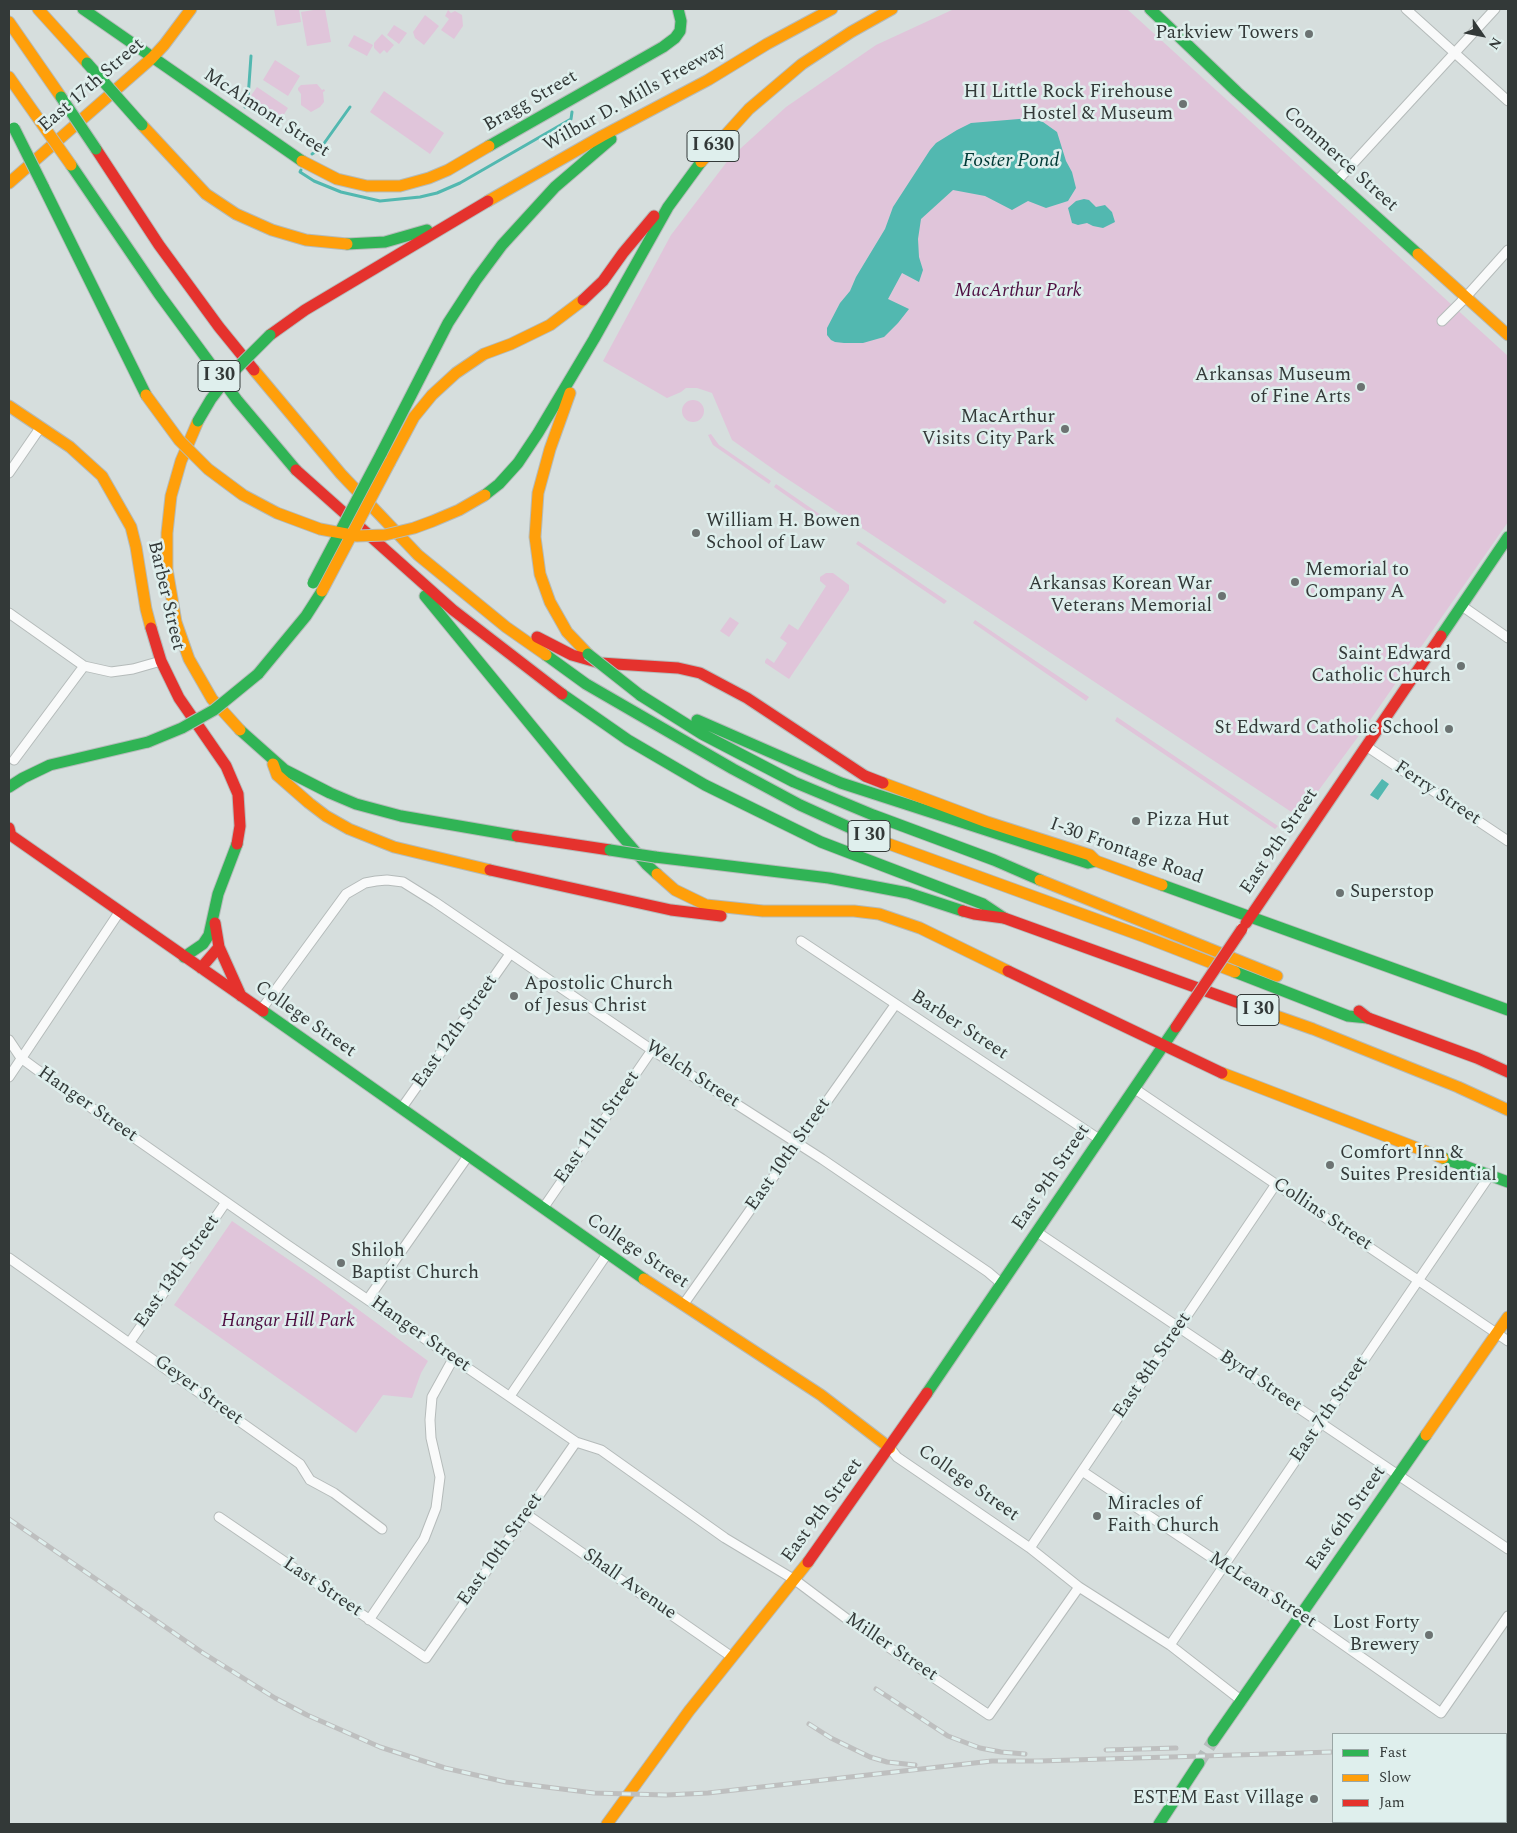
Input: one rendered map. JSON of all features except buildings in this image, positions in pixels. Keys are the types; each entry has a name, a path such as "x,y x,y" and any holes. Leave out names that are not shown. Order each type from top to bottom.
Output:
{"main road":[{"path":"38,9 206,194 236,214 272,230 306,240 351,244 385,242 421,232 455,219"},
{"name":"McAlmont Street","path":"83,9 296,157 337,179 367,186"},
{"name":"East 17th Street","path":"10,179 152,58 191,9"},
{"name":"Bragg Street","path":"367,186 400,186 430,178 456,166 663,47 680,31 681,21 678,9"},
{"name":"Wilbur D. Mills Freeway","path":"455,219 832,9"},
{"name":"I 630","path":"594,339 668,207 688,177 722,137 749,109 802,64 851,32 892,9"},
{"name":"Commerce Street","path":"1150,9 1238,92 1508,335"},
{"name":"I 30","path":"9,22 159,245 219,327 341,474 418,555 506,627 586,684 800,805 878,840 1145,936 1348,1016 1368,1018 1477,1058 1508,1072"},
{"name":"I 30","path":"9,77 159,294 237,400 294,468 453,610 546,683 658,759 755,811 821,842 984,904 1004,918 1313,1029 1441,1080 1508,1110"},
{"path":"9,789 22,778 50,765 148,742 182,728 214,710 258,674 306,616 317,587 380,454 448,324 476,280 502,244 555,187 632,121"},
{"path":"11,122 146,395 179,440 208,469 243,495 277,513 320,529 357,536 385,535 414,528 459,510 499,484 518,462 538,433 594,339"},
{"path":"317,587 414,417 432,394 456,373 484,354 511,344 550,325 576,306 603,281 623,253 688,177"},
{"path":"455,219 305,310 270,334 228,377 210,399 198,421 181,461 169,508 167,569 176,622 189,659 212,699 243,733 286,770 330,793 378,811 541,840 655,857 829,878 908,893 974,914 1004,918"},
{"path":"594,339 565,404 550,449 538,493 535,537 540,574 550,602 567,632 588,654 640,695 702,734 794,782 873,815 994,860 1104,907 1296,983 1351,1006 1368,1018"},
{"name":"Barber Street","path":"9,406 86,461 102,476 121,507 131,527 146,609 161,661 179,698 226,766 238,794 239,834 236,848 218,894 209,935 205,942 184,957"},
{"name":"East 9th Street","path":"607,1824 689,1711 794,1580 890,1448 1164,1047 1508,537"},
{"name":"I-30 Frontage Road","path":"418,555 532,635 572,655 600,663 678,668 700,673 747,698 865,776 987,822 1090,855 1096,861 1508,1010"},
{"path":"397,561 621,835 662,880 682,894 706,905 726,908 763,911 868,912 900,920 1240,1082 1508,1182"},
{"path":"640,695 841,783 1088,863 1096,861"},
{"path":"270,758 276,775 314,807 349,829 394,847 442,860 680,912 737,917 814,910"},
{"name":"College Street","path":"10,832 184,957 544,1207 606,1254 821,1395 890,1448"},
{"name":"Barber Street","path":"214,914 218,947 241,996"},
{"path":"201,968 218,947"},
{"name":"East 6th Street","path":"1214,1741 1508,1317"},
{"path":"1159,1824 1198,1763"}],"street":[{"path":"1406,9 1508,101"},
{"path":"1337,181 1495,9"},
{"path":"1442,321 1466,298 1508,250"},
{"path":"9,473 40,428"},
{"path":"1462,606 1508,638"},
{"path":"9,613 84,666 111,672 161,661"},
{"path":"14,760 84,666"},
{"name":"Ferry Street","path":"1366,746 1508,842"},
{"name":"Welch Street","path":"261,1010 342,898 355,888 376,881 398,881 413,887 652,1050 798,1143 1002,1284"},
{"path":"9,1077 120,912"},
{"name":"Barber Street","path":"801,941 1099,1140"},
{"name":"East 12th Street","path":"401,1109 510,954"},
{"name":"East 10th Street","path":"683,1305 895,1005"},
{"name":"Hanger Street","path":"9,1040 21,1058 453,1359 576,1442 601,1450 725,1538 794,1580"},
{"name":"East 11th Street","path":"544,1207 652,1050"},
{"name":"Collins Street","path":"1135,1089 1508,1341"},
{"path":"368,1299 468,1156"},
{"name":"East 7th Street","path":"1170,1646 1490,1175"},
{"name":"East 8th Street","path":"1030,1548 1276,1184"},
{"name":"East 13th Street","path":"130,1342 226,1202"},
{"name":"Byrd Street","path":"1038,1232 1508,1549"},
{"path":"510,1396 606,1254"},
{"name":"Geyer Street","path":"9,1258 300,1464 310,1480 334,1493 382,1529"},
{"path":"369,1620 424,1539 436,1508 440,1477 431,1438 432,1396 453,1359"},
{"name":"East 10th Street","path":"426,1658 576,1442"},
{"name":"College Street","path":"890,1448 897,1457 1030,1548 1079,1587 1170,1646 1242,1700"},
{"name":"McLean Street","path":"1082,1471 1301,1616 1441,1712 1508,1616"},
{"name":"Shall Avenue","path":"526,1514 732,1657"},
{"name":"Last Street","path":"219,1517 426,1658"},
{"name":"Miller Street","path":"794,1580 846,1619 989,1714 1079,1587"}],"green space":[{"path":"274,9 299,9 301,22 277,26"},
{"path":"325,9 331,42 307,46 301,12"},
{"name":"MacArthur Park","path":"954,9 1127,9 1508,356 1508,522 1366,726 1299,817 780,474 732,440 712,393 697,388 686,388 667,398 603,361 671,235 729,159 786,107 876,45"},
{"path":"448,10 451,13 455,11 462,15 463,26 454,39 441,30 449,19 445,16"},
{"path":"425,15 439,26 424,45 415,38 413,32"},
{"path":"394,25 407,33 399,44 387,35"},
{"path":"382,34 394,45 387,53 384,50 380,54 374,48 374,43"},
{"path":"354,35 373,45 367,56 348,46"},
{"path":"275,60 300,76 288,96 263,80"},
{"path":"317,84 325,91 323,92 324,102 320,107 311,112 301,105 301,94 298,88 301,85"},
{"path":"257,87 288,108 281,118 250,97"},
{"path":"384,91 444,133 430,154 370,112"},
{"path":"689,400 697,400 704,407 704,415 697,422 689,422 682,415 682,407"},
{"path":"711,434 719,445 771,481 769,484 713,445 708,435"},
{"path":"776,484 834,524 831,527 774,487"},
{"path":"858,541 947,601 944,604 856,544"},
{"path":"826,573 833,573 849,585 849,590 789,679 765,663 765,661 767,658 774,663 787,643 780,638 789,624 798,630 826,586 820,581 820,577"},
{"path":"730,617 739,623 729,637 720,631"},
{"path":"975,620 1089,697 1086,701 973,623"},
{"path":"1117,717 1278,826 1275,829 1115,721"},
{"name":"Hangar Hill Park","path":"232,1221 317,1279 428,1361 421,1373 412,1398 383,1395 356,1433 174,1305"}],"water":[{"name":"Foster Pond","path":"1031,118 1043,122 1057,132 1076,188 1068,201 1046,208 1028,201 1012,210 985,196 953,190 921,219 918,239 919,257 923,270 919,282 902,273 888,299 909,309 898,323 884,337 863,343 844,343 831,340 827,335 827,328 840,303 850,291 856,277 885,229 893,207 936,143 971,123"},
{"path":"1089,200 1096,207 1105,205 1112,212 1115,222 1103,228 1087,223 1078,225 1072,223 1068,208 1076,201"},
{"path":"1382,779 1389,784 1378,800 1370,795"}],"waterway":[{"path":"245,107 248,98 251,56"},
{"path":"312,154 320,149 350,107"},
{"path":"301,170 300,172 314,181 341,192 380,201 420,197 437,193 460,183 571,119 572,112"}],"tunnel":[{"path":"1199,1763 1213,1741"}],"railway":[{"path":"9,1519 203,1653 275,1698 307,1715 380,1747 445,1768 506,1782 594,1793 666,1795 708,1793 992,1761 1332,1752"},
{"path":"876,1689 948,1736 980,1748 1025,1754"},
{"path":"809,1724 831,1738 870,1757 887,1762 915,1765"},
{"path":"1106,1750 1176,1748"}],"traffic: fast":[{"path":"83,9 302,161"},
{"path":"489,146 663,47 675,38 680,31 681,21 678,9"},
{"path":"1150,9 1237,92 1418,254"},
{"path":"87,63 142,125"},
{"path":"61,97 96,149"},
{"path":"14,128 43,186"},
{"path":"381,454 448,323 476,280 502,245 555,187 611,139"},
{"path":"485,495 499,484 518,463 538,433 594,339 668,207 701,162"},
{"path":"71,165 159,294 237,400 296,470"},
{"path":"43,186 146,395"},
{"path":"347,244 385,242 427,230"},
{"path":"198,421 211,399 228,377 270,335"},
{"path":"313,583 381,454"},
{"path":"1441,636 1508,537"},
{"path":"258,674 306,616 322,591"},
{"path":"425,596 621,835 657,874"},
{"path":"588,654 640,695"},
{"path":"546,655 586,684 733,769 800,805 855,830"},
{"path":"148,742 182,728 214,710 258,674"},
{"path":"562,694 628,740 705,785 821,842 983,904 1004,918"},
{"path":"640,695 702,734 794,782 873,815 994,860 1040,880"},
{"path":"697,720 841,783 1088,863 1096,861"},
{"path":"240,730 285,770 356,804 401,816 517,836"},
{"path":"9,787 50,765 148,742"},
{"path":"184,957 203,944 209,935 218,894 237,844"},
{"path":"610,850 655,857"},
{"path":"655,857 829,878 908,893 963,911"},
{"path":"1162,885 1508,1010"},
{"path":"1235,972 1348,1016 1368,1018"},
{"path":"263,1011 644,1279"},
{"path":"927,1393 1176,1027"},
{"path":"1443,1158 1508,1182"},
{"path":"1213,1741 1426,1435"},
{"path":"1159,1824 1199,1763"}],"traffic: slow":[{"path":"38,9 87,63"},
{"path":"9,183 152,58 191,9"},
{"path":"488,201 602,136 708,80 767,44 832,9"},
{"path":"701,162 749,109 802,64 851,32 892,9"},
{"path":"9,22 61,97"},
{"path":"9,77 35,114"},
{"path":"35,114 71,165"},
{"path":"142,125 206,194 236,214 272,230 306,240 347,244"},
{"path":"302,161 337,179 367,186 400,186 429,178 448,170 489,146"},
{"path":"1418,254 1508,335"},
{"path":"390,462 414,417 432,395 456,373 484,354 511,344 550,325 583,300"},
{"path":"254,370 341,474 418,555 506,627 546,655"},
{"path":"570,393 550,449 538,493 535,537 540,574 550,602 567,632 588,654"},
{"path":"146,395 179,440 208,469 243,495 277,513 320,529 357,536 385,535 433,521 459,510 485,495"},
{"path":"9,406 70,447 102,476 131,527 151,628"},
{"path":"198,421 181,461 171,496 167,533 167,569 176,622 189,659 212,699 240,730"},
{"path":"322,591 390,462"},
{"path":"273,764 277,775 309,803 326,816 349,829 394,847 490,870"},
{"path":"883,783 987,822 1090,855 1096,861 1162,885"},
{"path":"855,830 1235,972"},
{"path":"657,874 675,890 706,905 763,911 854,911 879,914 920,928 1008,971"},
{"path":"1040,880 1277,976"},
{"path":"1242,1004 1313,1029 1458,1087 1508,1110"},
{"path":"1222,1073 1443,1158"},
{"path":"644,1279 821,1395 890,1448"},
{"path":"1426,1435 1508,1317"},
{"path":"607,1824 689,1711 808,1562"}],"traffic: jam":[{"path":"96,149 159,245 219,327 254,370"},
{"path":"270,335 305,310 488,201"},
{"path":"583,300 603,281 623,253 654,216"},
{"path":"296,470 453,610 562,694"},
{"path":"151,628 161,661 179,698 226,766 238,794 240,826 237,844"},
{"path":"1246,923 1441,636"},
{"path":"537,637 572,655 600,663 678,668 700,673 747,698"},
{"path":"747,698 865,776 883,783"},
{"path":"9,828 11,836"},
{"path":"9,834 263,1011"},
{"path":"517,836 610,850"},
{"path":"490,870 671,910 721,916"},
{"path":"963,911 1004,918 1242,1004"},
{"path":"215,923 219,947 241,996"},
{"path":"1176,1027 1242,929"},
{"path":"201,968 219,947"},
{"path":"1008,971 1222,1073"},
{"path":"1359,1011 1368,1018 1477,1058 1508,1072"},
{"path":"808,1562 927,1393"}],"place":[{"name":"Parkview Towers","path":"1309,34"},
{"name":"HI Little Rock Firehouse Hostel & Museum","path":"1183,104"},
{"name":"Arkansas Museum of Fine Arts","path":"1361,387"},
{"name":"MacArthur Visits City Park","path":"1065,429"},
{"name":"William H. Bowen School of Law","path":"696,533"},
{"name":"Memorial to Company A","path":"1295,582"},
{"name":"Arkansas Korean War Veterans Memorial","path":"1222,596"},
{"name":"Saint Edward Catholic Church","path":"1461,666"},
{"name":"St Edward Catholic School","path":"1449,729"},
{"name":"Pizza Hut","path":"1136,821"},
{"name":"Superstop","path":"1340,893"},
{"name":"Apostolic Church of Jesus Christ","path":"514,996"},
{"name":"Comfort Inn & Suites Presidential","path":"1330,1165"},
{"name":"Shiloh Baptist Church","path":"341,1263"},
{"name":"Miracles of Faith Church","path":"1097,1516"},
{"name":"Lost Forty Brewery","path":"1429,1635"},
{"name":"ESTEM East Village","path":"1314,1799"}]}
